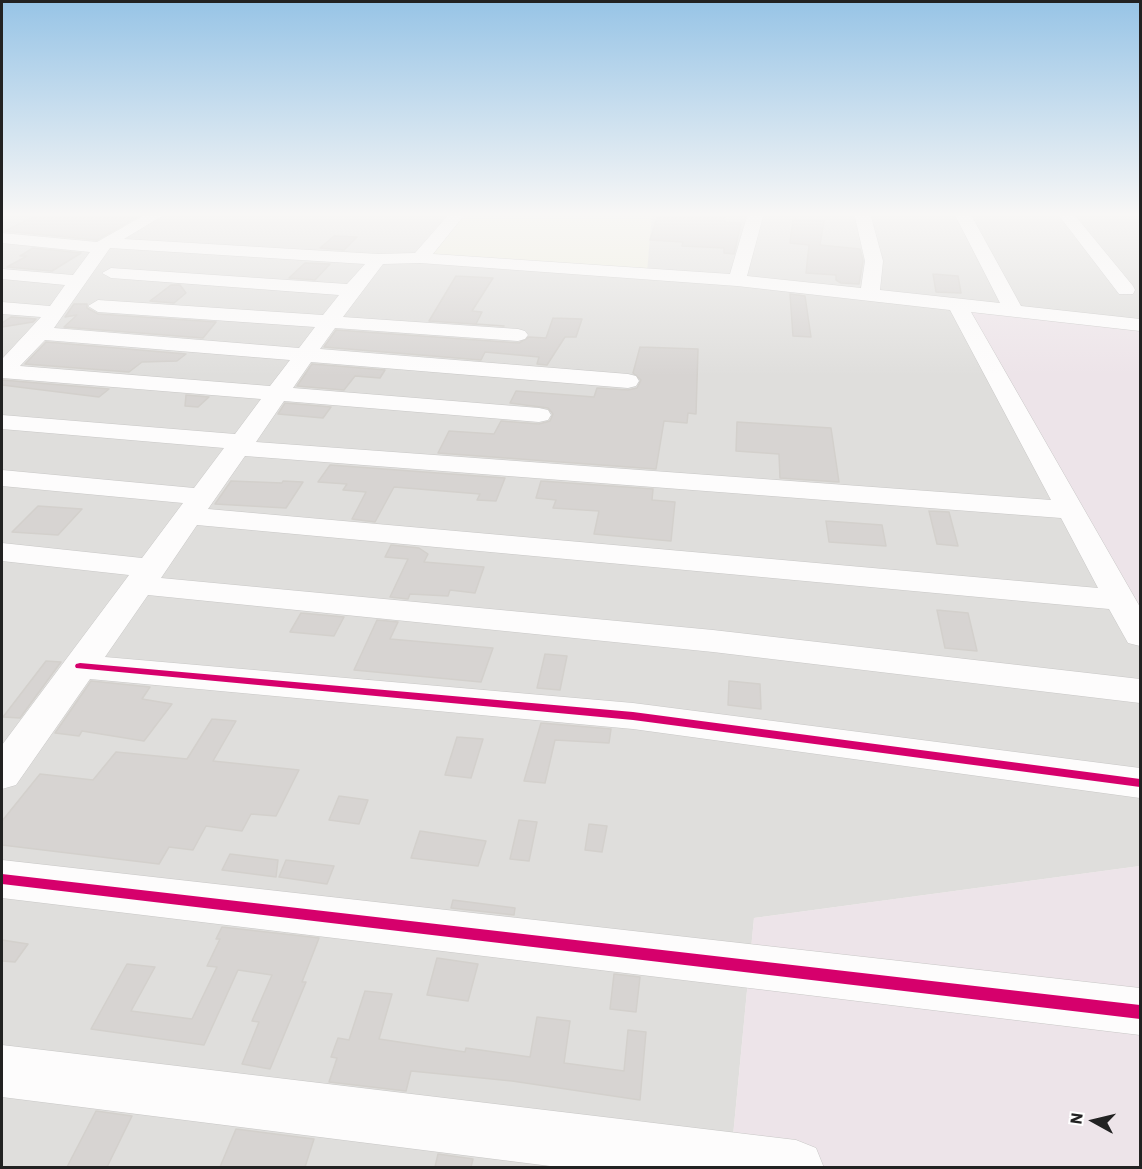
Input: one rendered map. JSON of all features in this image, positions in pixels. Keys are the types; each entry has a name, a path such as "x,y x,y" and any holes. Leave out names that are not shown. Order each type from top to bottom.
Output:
{"street":[{"path":"88,268 40,333 12,347 2,371 539,415"},
{"path":"2,774 352,290 371,268"},
{"path":"558,268 737,280 1140,325"},
{"path":"737,280 741,268"},
{"path":"870,294 873,268"},
{"path":"991,268 1013,310"},
{"path":"1108,268 1126,291"},
{"path":"111,273 352,290"},
{"path":"2,274 78,281"},
{"path":"956,303 1140,635"},
{"path":"98,306 518,334"},
{"path":"2,308 56,312"},
{"path":"40,333 628,381"},
{"path":"2,422 240,445 1071,510"},
{"path":"2,478 196,506 1120,600"},
{"path":"2,552 145,576 1140,691"},
{"path":"80,666 633,716 1140,783"},
{"path":"2,879 1140,1012"},
{"path":"2,1071 796,1167"}],"shaded area":[{"path":"2,268 1140,268 1140,325 956,303 968,312 1140,613 1140,866 754,918 730,1167 2,1168"},
{"path":"968,312 1140,326 1140,613"},
{"path":"1140,866 1140,1167 730,1168 754,918"}],"green space":[{"path":"565,268 647,268 647,273"}],"building":[{"path":"13,268 58,268 52,271"},
{"path":"300,268 327,268 315,280 289,278"},
{"path":"807,268 862,268 859,284 841,283 836,280 836,275 806,273"},
{"path":"933,274 958,276 961,293 936,292"},
{"path":"456,276 493,278 472,311 482,312 476,324 504,326 429,321"},
{"path":"171,285 180,285 186,293 174,303 150,301"},
{"path":"790,294 805,296 811,337 793,336"},
{"path":"74,304 87,304 87,308 98,314 216,322 203,338 64,327 77,315 65,317"},
{"path":"11,317 36,319 33,322 2,327 2,323"},
{"path":"553,318 582,319 576,337 565,337 547,365 537,364 539,357 485,352 481,360 324,347 336,330 519,343 529,337 546,338"},
{"path":"46,342 186,354 177,361 142,362 129,372 25,364"},
{"path":"640,347 698,349 696,414 688,413 687,423 664,421 656,469 438,453 449,431 494,434 501,421 539,424 550,421 553,414 548,408 510,403 516,391 594,397 597,388 628,390 637,388 641,380 633,373"},
{"path":"312,364 385,370 380,378 355,376 344,390 297,386"},
{"path":"2,380 109,389 99,397 2,385"},
{"path":"186,395 209,397 198,407 185,406"},
{"path":"285,403 331,407 323,418 278,414"},
{"path":"737,422 831,428 839,482 780,478 779,454 736,451"},
{"path":"330,465 505,478 496,501 477,500 480,494 394,487 375,522 352,519 366,492 343,490 347,484 318,482"},
{"path":"231,481 303,482 286,508 215,504"},
{"path":"541,481 653,489 652,500 675,502 671,541 594,534 599,511 553,508 556,500 536,498"},
{"path":"38,506 82,509 58,535 12,532"},
{"path":"929,511 949,512 958,546 937,544"},
{"path":"826,521 882,525 886,546 829,542"},
{"path":"391,545 419,548 428,554 424,562 484,567 475,593 450,590 448,596 410,594 408,599 390,597 408,559 385,557"},
{"path":"937,610 968,613 977,651 945,648"},
{"path":"301,613 344,617 334,636 290,632"},
{"path":"377,620 398,622 390,639 493,648 481,682 354,670"},
{"path":"545,654 567,656 560,690 537,688"},
{"path":"46,661 61,662 20,718 3,717"},
{"path":"91,681 150,687 142,699 172,704 144,741 82,731 79,736 55,733"},
{"path":"729,681 760,684 761,709 728,705"},
{"path":"212,719 236,721 213,761 299,770 276,816 251,814 242,831 206,826 193,850 169,847 159,864 2,845 2,821 40,774 93,780 116,752 187,759"},
{"path":"541,723 611,729 609,743 555,740 545,783 524,781"},
{"path":"457,737 483,739 471,778 445,775"},
{"path":"339,796 368,800 359,824 329,820"},
{"path":"519,820 537,822 529,861 510,859"},
{"path":"589,824 607,826 602,852 585,850"},
{"path":"420,831 486,841 478,866 411,858"},
{"path":"230,854 278,860 276,877 222,870"},
{"path":"286,860 334,866 327,884 279,877"},
{"path":"453,900 515,908 514,915 451,908"},
{"path":"222,927 319,938 302,982 306,982 270,1069 242,1064 259,1022 252,1021 272,975 238,970 204,1045 91,1029 127,964 155,967 131,1011 192,1019 217,967 207,966 220,939 216,939"},
{"path":"2,940 28,944 15,962 2,961"},
{"path":"437,958 478,964 468,1001 427,995"},
{"path":"614,974 640,977 636,1012 610,1009"},
{"path":"365,991 392,994 379,1039 465,1052 466,1048 530,1057 537,1017 570,1021 564,1063 624,1071 628,1030 646,1032 640,1100 512,1081 411,1071 406,1091 329,1082 337,1058 331,1057 338,1038 349,1040"},
{"path":"96,1111 132,1116 107,1167 67,1167"},
{"path":"236,1129 314,1139 305,1167 220,1167"},
{"path":"438,1154 473,1159 471,1167 435,1167"}],"cycle path":[{"path":"80,666 633,716 1140,783"},
{"path":"2,879 1140,1012"}]}
